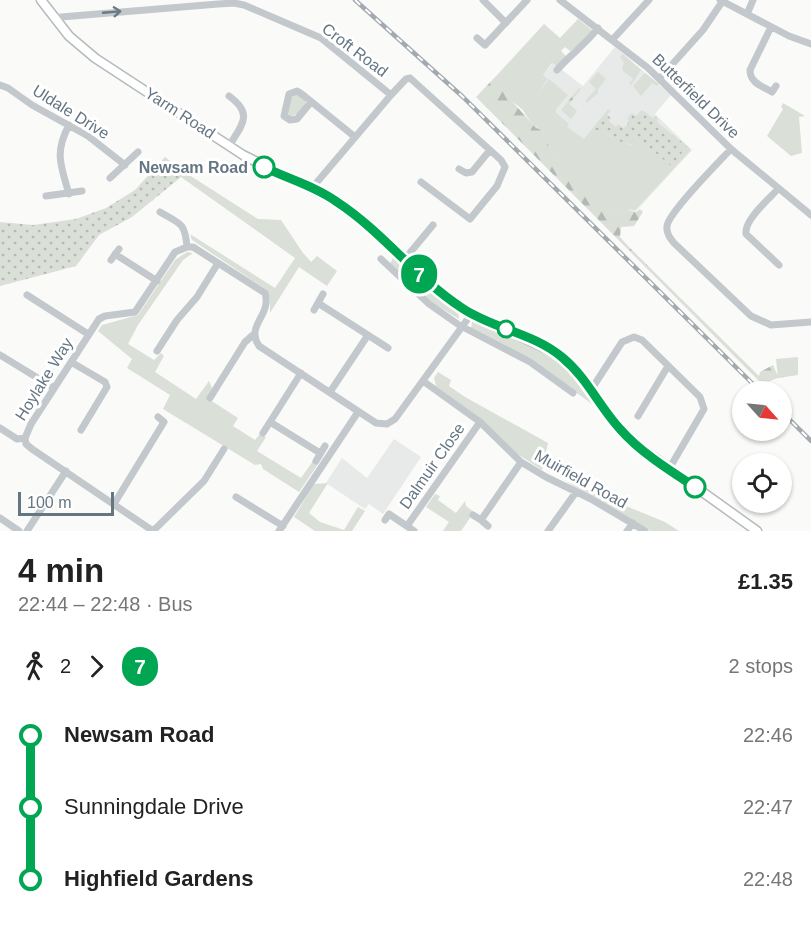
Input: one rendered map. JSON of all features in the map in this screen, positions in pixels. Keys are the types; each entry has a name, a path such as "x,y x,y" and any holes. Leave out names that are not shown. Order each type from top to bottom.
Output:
{"main road":[{"name":"Yarm Road","path":"41,0 55,20 88,53 229,146 259,164 312,188 349,211 441,293 472,313 554,351 571,365 613,422 627,437 757,531"}],"street":[{"path":"483,0 506,23"},
{"path":"477,38 485,45 527,0"},
{"name":"Butterfield Drive","path":"560,0 613,39 660,78 731,149 810,213"},
{"path":"613,39 649,0"},
{"path":"747,14 753,0"},
{"path":"660,78 703,30 721,1 771,27 811,44"},
{"name":"Croft Road","path":"55,20 61,17 170,4 212,2 241,4 321,38 391,95"},
{"path":"771,27 750,70 750,77 772,92 776,86"},
{"path":"557,70 567,52 587,43 598,28"},
{"path":"312,188 407,78 413,78 503,162 504,169 496,186 470,219 421,182"},
{"name":"Uldale Drive","path":"0,85 96,141 125,165"},
{"path":"311,102 296,119 289,120 284,116 289,95 298,91 355,137"},
{"path":"229,96 239,104 244,116 241,128 229,146"},
{"path":"69,125 61,141 60,153 69,194"},
{"path":"731,149 688,195 668,223 669,236 751,316 771,325 811,322"},
{"path":"459,169 466,173 472,172 490,150"},
{"path":"110,178 138,152"},
{"path":"778,189 750,220 745,229 746,234 780,265"},
{"path":"46,196 82,191"},
{"path":"161,211 186,230 187,247 193,247 265,293 266,310 255,327 254,337 259,345 378,423 390,423 395,419 472,313"},
{"path":"404,260 432,225"},
{"name":"Hoylake Way","path":"25,438 31,424 99,320 105,316 135,312 175,252 187,247"},
{"path":"115,254 157,281"},
{"path":"385,260 429,304 462,328 530,362 573,393"},
{"path":"157,351 177,320 197,297 218,262"},
{"path":"314,310 323,294"},
{"path":"27,295 37,298 88,334"},
{"path":"318,303 388,348"},
{"path":"330,392 368,335"},
{"path":"210,398 245,342 254,337"},
{"path":"591,390 619,346 628,338 634,337 642,340 700,397 704,408 669,469"},
{"path":"0,355 54,388"},
{"path":"71,362 109,383 85,418 81,430"},
{"path":"638,417 668,366"},
{"path":"263,433 301,373"},
{"name":"Muirfield Road","path":"423,381 480,422 521,462 645,531"},
{"path":"236,497 281,528 358,412"},
{"path":"114,504 164,422 158,417"},
{"path":"270,422 320,453"},
{"name":"Dalmuir Close","path":"407,526 480,422"},
{"path":"0,428 17,439 25,438 26,444 32,449 153,531 204,481 224,449"},
{"path":"316,461 325,446"},
{"path":"481,520 521,462"},
{"path":"27,531 66,471"},
{"path":"548,531 576,492"},
{"path":"385,520 389,514 414,531"},
{"path":"473,515 488,525"},
{"path":"0,518 19,531"},
{"path":"627,531 633,523"}],"shaded area":[{"path":"615,47 671,95 655,114 692,150 637,210 622,218 611,216 558,162 524,113 548,79 543,75 553,63 583,86"},
{"path":"394,439 421,457 383,514 369,504 365,509 326,483 342,458 367,478"}],"green space":[{"path":"578,19 593,31 586,41 570,51 565,47 561,51 566,56 558,67 552,63 543,75 548,79 533,101 549,79 568,95 556,109 556,113 569,124 567,127 584,139 592,129 634,146 631,142 636,136 671,165 687,146 691,150 635,210 630,209 623,216 611,215 571,175 551,151 542,130 534,125 521,108 504,94 499,82 499,73 544,24 560,38"},
{"path":"623,54 641,70 631,85 629,84 633,79 622,70 624,62 620,57"},
{"path":"598,72 606,79 598,89 598,93 587,103 585,101 596,89 589,82"},
{"path":"499,73 501,89 536,128 542,130 551,151 559,161 611,215 623,216 628,211 636,212 640,209 643,212 634,226 621,227 620,237 628,246 759,376 760,372 773,365 777,374 796,371 798,375 759,381 476,97"},
{"path":"645,73 659,84 657,86 652,83 641,96 633,86"},
{"path":"579,88 581,89 569,104 577,111 571,119 561,110"},
{"path":"294,93 306,103 299,113 290,117 287,116 291,96"},
{"path":"783,103 805,116 799,117 802,153 791,156 767,136 783,109 781,107"},
{"path":"608,109 611,111 607,115 611,118 609,121 616,127 618,124 624,128 632,113 636,116 642,110 653,118 655,116 658,119 657,122 687,146 671,166 636,136 631,142 637,146 618,141 604,132 592,129"},
{"path":"165,157 186,173 132,217 99,235 76,266 0,286 0,222 33,225 76,219 106,208 135,190"},
{"path":"186,173 258,219 281,220 311,262 317,256 337,271 327,286 299,267 270,313 267,290 192,240 190,234 275,288 295,258 181,177"},
{"path":"187,252 193,253 183,260 138,325 128,344 154,360 161,353 164,356 155,372 196,399 209,381 212,388 207,398 238,418 233,426 255,440 260,434 266,437 257,451 301,478 313,461 318,464 299,492 263,469 261,464 255,465 163,409 170,395 127,368 132,359 98,331 102,325 138,315 175,260"},
{"path":"393,258 458,311 459,319 429,301 390,264"},
{"path":"472,322 543,350 569,371 592,404 528,358 471,329"},
{"path":"798,357 798,374 778,378 776,359"},
{"path":"438,372 451,380 449,386 465,397 548,443 542,470 516,453 482,420 436,386 434,378"},
{"path":"565,481 665,522 679,531 651,531"},
{"path":"328,483 309,513 320,522 344,530 358,507 365,511 352,531 315,531 294,517 314,484"},
{"path":"435,494 440,496 438,500 456,513 465,501 466,506 474,512 461,531 443,531 449,522 426,507"}],"railway":[{"path":"355,0 463,97 750,381"},
{"path":"792,422 811,441"}],"bus line":[{"name":"7","path":"264,167 338,202 432,286 463,309 527,337 558,354 579,374 613,422 627,437 695,487"}],"place":[{"name":"Newsam Road","path":"264,167"}]}
